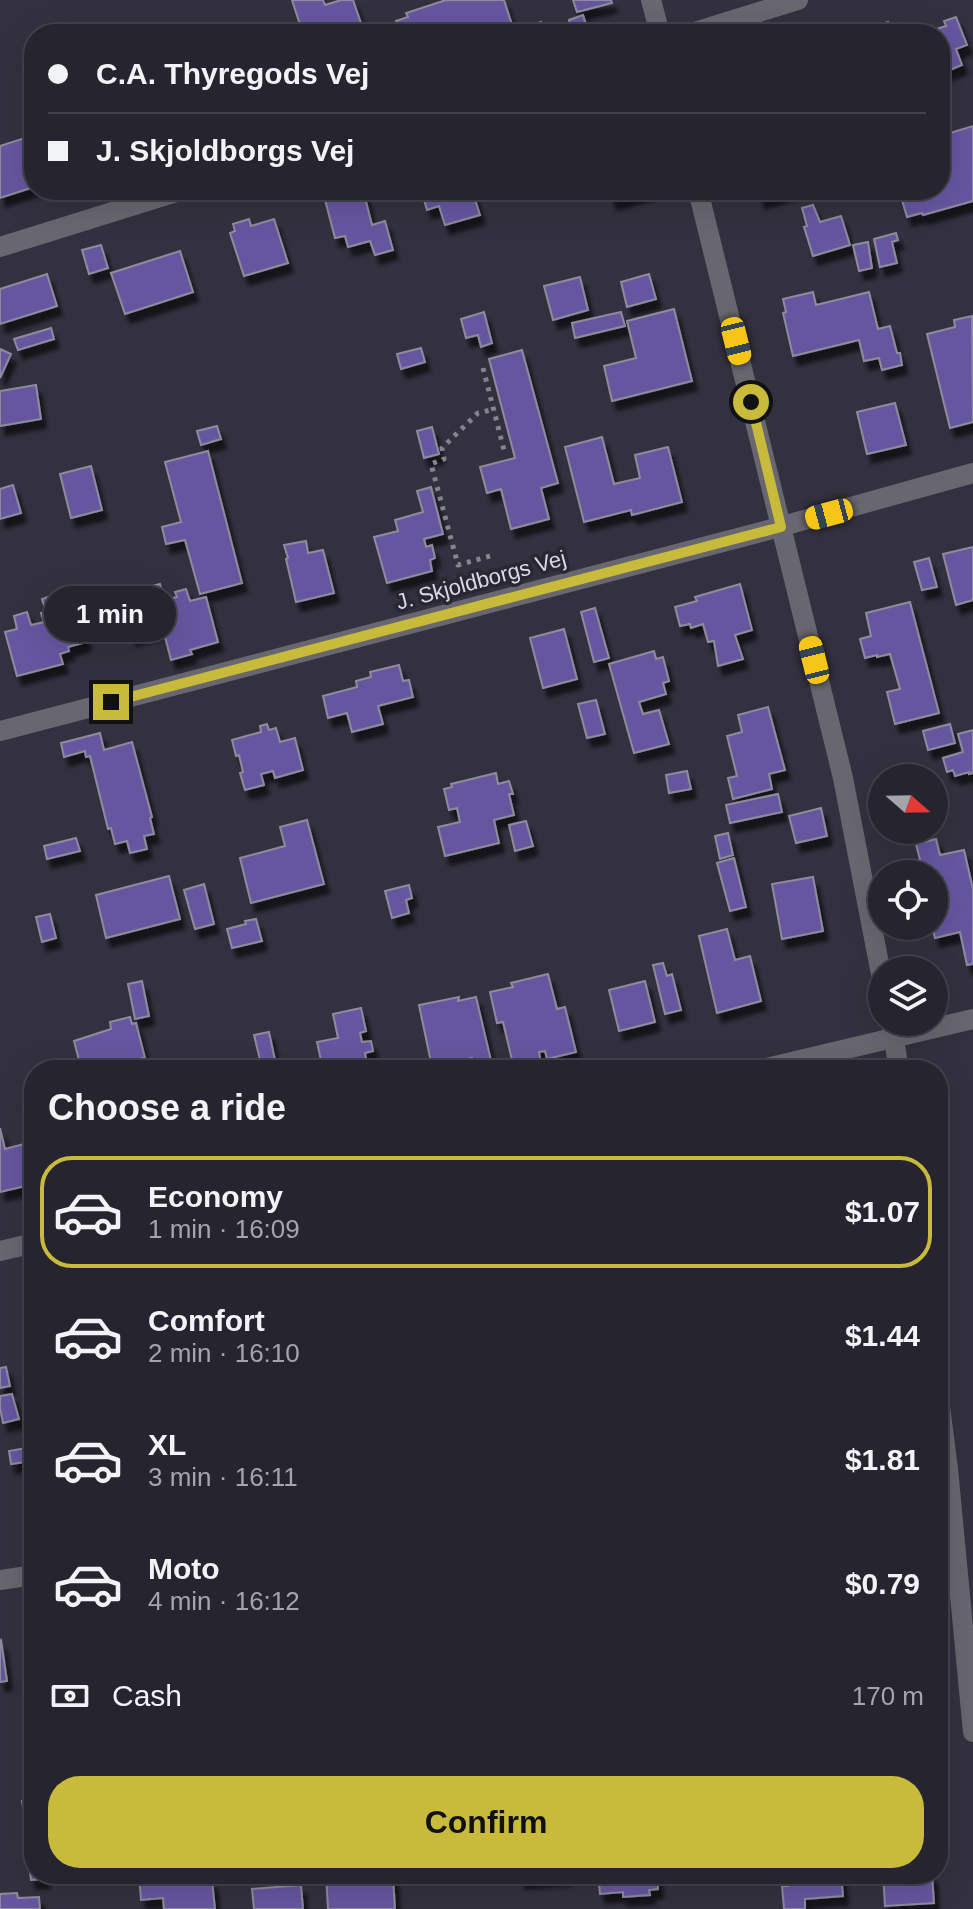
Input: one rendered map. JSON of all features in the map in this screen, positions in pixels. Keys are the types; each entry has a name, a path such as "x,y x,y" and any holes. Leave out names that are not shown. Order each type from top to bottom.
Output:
{"street":[{"path":"651,0 657,24"},
{"path":"720,24 798,0"},
{"path":"0,247 151,200"},
{"path":"700,200 843,778 878,956"},
{"name":"J. Skjoldborgs Vej","path":"0,731 781,527 973,473"},
{"path":"948,1022 973,1019"},
{"path":"792,1060 872,1036"},
{"path":"893,1036 897,1060"},
{"path":"0,1251 24,1245"},
{"path":"948,1469 973,1732"},
{"path":"0,1580 24,1576"}],"path":[{"path":"483,368 505,454"},
{"path":"490,556 458,565 431,464 444,459 442,448 478,413 495,409"}],"building":[{"path":"292,0 323,0 325,5 353,0 361,24 300,24"},
{"path":"446,0 504,0 512,24 397,24 396,21 408,17 406,13"},
{"path":"573,0 611,0 612,3 577,12"},
{"path":"583,15 586,24 570,24 569,20"},
{"path":"956,17 967,45 956,49 962,65 950,70 950,24 944,21"},
{"path":"973,126 973,201 907,217 902,200 950,200 950,133"},
{"path":"24,138 24,190 0,198 0,146"},
{"path":"325,200 366,200 372,225 385,221 393,250 375,255 370,241 348,247 345,236 335,238"},
{"path":"424,200 475,200 480,215 445,225 439,206 427,210"},
{"path":"813,205 820,222 841,216 850,245 813,256 802,208"},
{"path":"249,219 251,226 274,219 288,263 244,276 230,233 235,231 233,224"},
{"path":"896,233 898,240 892,242 897,263 880,267 874,239"},
{"path":"868,242 872,268 859,271 853,245"},
{"path":"101,245 108,268 89,274 82,250"},
{"path":"180,251 193,292 125,314 111,273"},
{"path":"47,274 57,306 0,324 0,289"},
{"path":"649,274 656,299 627,307 621,282"},
{"path":"580,277 588,310 553,320 544,286"},
{"path":"813,292 816,305 869,292 878,329 890,326 902,365 882,370 879,358 864,361 859,340 793,356 783,313 786,312 783,299"},
{"path":"674,309 692,381 612,401 604,366 636,358 627,321"},
{"path":"484,312 492,343 481,347 478,335 466,338 461,319"},
{"path":"621,312 625,326 575,338 572,323"},
{"path":"972,316 973,422 950,428 927,334 955,327 954,320"},
{"path":"51,328 54,339 18,350 14,339"},
{"path":"421,348 425,362 401,369 397,354"},
{"path":"0,349 11,354 0,378"},
{"path":"522,350 558,483 541,488 549,519 511,529 501,489 487,493 480,467 515,458 489,359"},
{"path":"36,385 41,419 0,426 0,391"},
{"path":"895,403 906,445 867,454 857,412"},
{"path":"217,426 221,439 201,445 197,431"},
{"path":"432,427 439,454 424,458 417,431"},
{"path":"602,437 614,484 640,478 635,455 668,447 682,502 632,515 631,510 584,522 565,447"},
{"path":"208,451 242,583 200,594 185,540 166,544 162,527 181,522 165,462"},
{"path":"91,466 102,510 71,518 60,474"},
{"path":"13,485 21,513 0,519 0,489"},
{"path":"431,487 443,534 424,539 426,547 432,545 435,558 430,560 432,571 387,583 374,537 398,531 395,520 423,512 417,491"},
{"path":"306,541 308,553 323,550 334,593 296,602 284,545"},
{"path":"973,547 973,600 956,605 943,554"},
{"path":"929,558 937,587 922,590 914,562"},
{"path":"160,584 164,600 177,597 175,592 186,589 190,601 206,597 218,642 190,650 192,654 171,660 163,629 131,637 128,621 111,625 104,598"},
{"path":"740,584 752,630 735,635 743,659 718,666 714,641 708,642 703,624 691,628 690,624 680,626 675,607 697,601 695,597"},
{"path":"72,588 86,642 68,647 69,651 60,654 63,664 17,676 5,632 17,629 14,616 27,612 31,625 44,622 41,613 46,612 42,599"},
{"path":"910,602 939,713 895,724 887,692 900,689 890,654 865,658 860,639 871,636 866,613"},
{"path":"595,608 609,658 594,662 581,612"},
{"path":"564,629 577,679 543,688 530,638"},
{"path":"654,651 656,659 663,657 669,681 663,683 666,694 639,702 643,714 659,710 669,744 634,753 609,664"},
{"path":"399,665 403,681 409,680 413,697 378,706 383,724 352,732 347,713 328,718 323,696 357,687 356,681 371,677 370,672"},
{"path":"596,700 605,734 587,738 578,704"},
{"path":"768,707 785,770 769,774 772,789 733,799 728,778 737,776 727,736 742,732 738,715"},
{"path":"267,724 269,730 276,728 280,742 295,738 303,770 275,778 273,771 261,774 264,785 245,790 239,755 236,756 232,740 261,732 260,726"},
{"path":"950,724 955,743 928,750 923,731"},
{"path":"973,730 973,773 955,776 953,770 948,772 948,764 945,764 943,758 963,752 958,734"},
{"path":"100,733 104,750 132,742 152,817 154,834 144,836 147,849 130,853 127,841 115,844 111,828 108,829 90,756 86,757 85,751 64,757 61,743"},
{"path":"687,771 691,789 669,793 666,775"},
{"path":"496,773 498,784 509,781 514,815 494,820 499,843 445,856 438,827 460,822 457,808 449,810 444,789 452,787 451,784"},
{"path":"778,794 782,812 730,823 726,805"},
{"path":"821,808 827,836 796,843 789,816"},
{"path":"307,820 324,884 251,903 240,858 285,846 280,827"},
{"path":"526,821 533,846 515,851 509,825"},
{"path":"728,833 733,855 720,859 715,836"},
{"path":"76,838 80,851 47,859 44,846"},
{"path":"916,844 937,844 940,855 964,850 973,889 973,964 967,965 960,932 948,935 948,860 920,860"},
{"path":"734,858 746,907 730,911 717,863"},
{"path":"169,876 180,919 106,938 96,895"},
{"path":"813,877 823,931 782,939 772,884"},
{"path":"204,884 214,924 195,929 184,890"},
{"path":"409,885 412,898 406,900 409,913 392,918 385,891"},
{"path":"50,914 56,938 42,942 36,917"},
{"path":"256,919 262,941 232,948 227,929"},
{"path":"727,929 735,960 750,956 761,1001 717,1013 699,936"},
{"path":"663,963 667,976 672,974 681,1010 665,1014 653,965"},
{"path":"548,974 557,1009 565,1007 576,1052 547,1059 545,1051 539,1052 540,1060 512,1060 503,1022 497,1023 490,992 513,987 511,983"},
{"path":"142,981 149,1016 135,1019 128,984"},
{"path":"645,981 655,1022 619,1031 609,990"},
{"path":"476,997 491,1060 431,1060 419,1005"},
{"path":"361,1008 366,1031 360,1033 362,1042 371,1041 373,1051 365,1053 366,1060 321,1060 317,1042 338,1038 333,1014"},
{"path":"130,1017 132,1024 136,1023 145,1058 79,1060 74,1041 111,1029 110,1022"},
{"path":"269,1032 275,1060 260,1060 254,1035"},
{"path":"0,1128 5,1149 24,1144 24,1186 0,1192"},
{"path":"6,1367 10,1386 0,1388 0,1368"},
{"path":"12,1394 19,1419 3,1423 0,1396"},
{"path":"24,1448 24,1462 11,1464 9,1451"},
{"path":"0,1641 7,1681 0,1682"},
{"path":"140,1884 212,1884 215,1909 164,1909 163,1898 141,1900"},
{"path":"327,1884 393,1884 395,1909 328,1909"},
{"path":"599,1884 658,1884 658,1889 649,1890 650,1895 623,1897 623,1892 600,1894"},
{"path":"842,1884 843,1896 805,1899 805,1909 784,1909 782,1886"},
{"path":"884,1884 933,1884 934,1903 885,1906"},
{"path":"301,1885 303,1909 254,1909 252,1889"},
{"path":"17,1893 18,1898 39,1897 40,1909 0,1909 0,1894"}],"route":[{"path":"111,702 781,527 751,402"}]}
